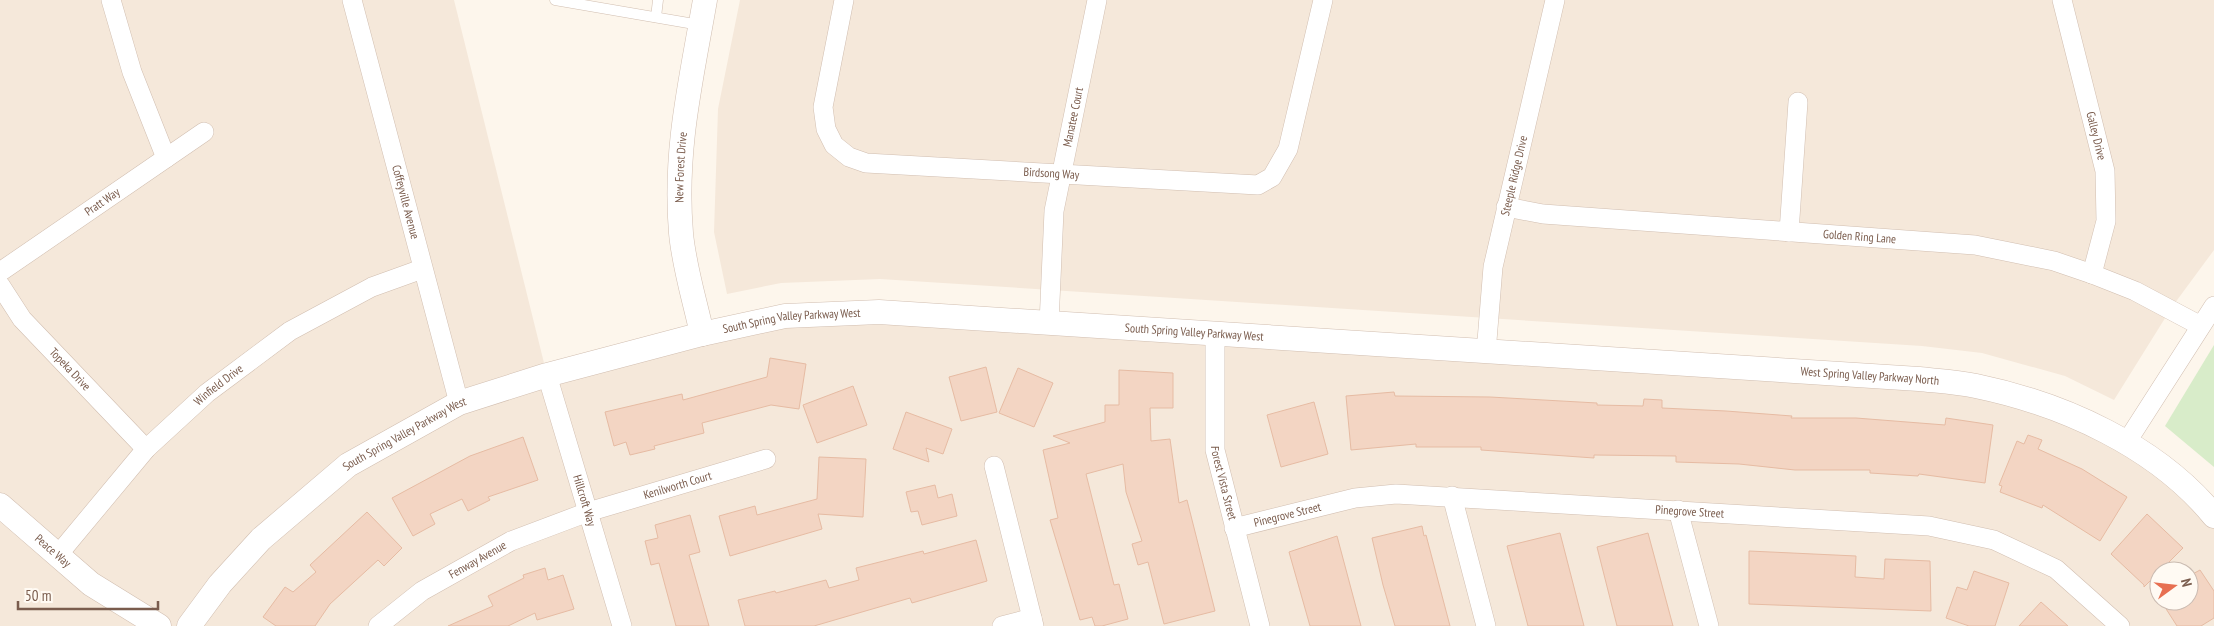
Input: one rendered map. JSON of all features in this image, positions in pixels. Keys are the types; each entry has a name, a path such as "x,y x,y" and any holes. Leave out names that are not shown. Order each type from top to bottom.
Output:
{"street":[{"path":"111,0 132,72 166,158"},
{"name":"Coffeyville Avenue","path":"352,0 459,403"},
{"name":"New Forest Drive","path":"702,334 681,235 679,172 683,119 705,0"},
{"name":"Birdsong Way","path":"844,0 824,107 826,129 834,145 849,157 866,163 1258,185 1272,177 1288,150 1323,0"},
{"name":"Manatee Court","path":"1049,324 1054,211 1097,0"},
{"name":"Steeple Ridge Drive","path":"1486,353 1493,267 1555,0"},
{"name":"Galley Drive","path":"2062,0 2105,171 2106,221 2092,274"},
{"path":"1789,232 1798,102"},
{"name":"Pratt Way","path":"0,272 204,132"},
{"name":"Golden Ring Lane","path":"1506,207 1543,214 1975,245 2054,262 2092,274 2135,291 2199,325"},
{"name":"Winfield Drive","path":"57,556 146,449 207,393 290,331 372,287 422,269"},
{"name":"Topeka Drive","path":"0,284 22,319 146,449"},
{"path":"2126,443 2199,325 2214,306"},
{"name":"South Spring Valley Parkway West","path":"189,626 220,584 261,540 348,465 459,403 547,376 702,334 785,316 879,312 1486,353"},
{"name":"Forest Vista Street","path":"1215,335 1215,450 1260,626"},
{"name":"West Spring Valley Parkway North","path":"1486,353 1919,379 1975,386 2053,408 2126,443 2170,473 2214,516"},
{"name":"Hillcroft Way","path":"547,376 622,626"},
{"name":"Kenilworth Court","path":"588,512 766,459"},
{"path":"994,466 1033,622 1002,626"},
{"name":"Pinegrove Street","path":"1234,528 1355,498 1396,494 1929,526 1994,540 2056,569 2120,626"},
{"path":"1452,496 1486,626"},
{"name":"Peace Way","path":"0,505 91,584 159,626"},
{"path":"1678,510 1709,626"},
{"name":"Fenway Avenue","path":"378,626 422,591 510,541 588,512"}],"lane":[{"path":"555,0 700,25"},
{"path":"656,18 658,0"}],"shaded area":[{"path":"0,0 454,0 547,375 785,316 1919,379 2053,407 2126,443 2214,517 2214,626 0,626"},
{"path":"740,0 2214,0 2214,250 2172,307 2114,400 2065,376 1982,353 1922,346 880,279 781,283 727,294 714,232 718,109"}],"green space":[{"path":"2214,345 2214,467 2165,426"}],"building":[{"path":"770,358 806,364 799,409 771,405 702,423 704,433 654,446 655,449 630,455 626,442 614,446 605,412 682,394 683,400 767,377"},
{"path":"986,367 997,412 961,421 949,377"},
{"path":"1018,368 1053,383 1034,427 999,413"},
{"path":"1119,370 1173,373 1173,408 1150,408 1151,441 1170,439 1179,503 1187,500 1215,611 1164,624 1148,562 1138,565 1132,544 1142,541 1126,492 1123,464 1086,474 1114,585 1119,584 1128,619 1102,626 1095,626 1092,617 1080,620 1050,520 1058,518 1043,450 1070,443 1053,436 1105,422 1105,405 1119,405"},
{"path":"853,386 867,425 817,443 803,405"},
{"path":"1394,392 1395,396 1490,397 1597,403 1597,405 1643,406 1644,399 1662,400 1662,408 1792,416 1791,418 1856,418 1945,425 1946,418 1993,425 1985,483 1919,474 1918,476 1870,473 1870,470 1795,470 1739,464 1676,462 1676,456 1594,455 1594,458 1481,450 1481,447 1416,447 1416,444 1351,450 1346,396"},
{"path":"1314,402 1328,454 1281,467 1267,415"},
{"path":"906,412 952,429 943,454 926,448 929,462 893,449"},
{"path":"2028,435 2042,440 2038,449 2082,469 2127,497 2100,541 2043,505 2042,508 2000,492 2002,486 1999,485 2017,441 2024,444"},
{"path":"523,437 538,480 488,497 490,500 468,511 462,499 430,514 435,524 413,536 392,498 470,456"},
{"path":"819,457 866,459 863,517 818,514 822,529 730,556 719,516 755,506 757,515 817,499"},
{"path":"935,485 938,498 952,494 957,516 922,525 918,511 911,512 906,492"},
{"path":"367,512 402,548 384,566 378,560 330,604 315,626 276,626 263,617 285,587 293,592 316,572 310,565"},
{"path":"2147,514 2183,548 2170,561 2149,561 2149,582 2144,587 2111,554"},
{"path":"690,515 700,552 689,555 709,626 676,626 659,563 651,565 645,541 658,538 655,525"},
{"path":"1422,526 1450,626 1395,626 1383,585 1372,538"},
{"path":"1560,533 1584,626 1528,626 1507,546"},
{"path":"1648,533 1673,626 1617,626 1597,547"},
{"path":"1337,536 1361,626 1310,626 1289,552"},
{"path":"976,540 987,581 912,603 910,598 814,626 745,626 738,600 775,591 776,593 826,580 829,588 859,580 856,568 923,551 924,554"},
{"path":"1749,551 1856,556 1855,577 1884,579 1885,559 1930,561 1931,611 1749,604"},
{"path":"545,568 548,580 563,575 574,609 537,620 535,613 508,626 448,626 493,606 488,596 524,578 523,575"},
{"path":"1974,571 2009,583 1995,626 1969,626 1946,618 1957,587 1967,590"},
{"path":"2199,571 2214,591 2214,618 2201,626 2177,626 2167,611 2199,611"},
{"path":"2041,602 2068,626 2019,626"}]}
